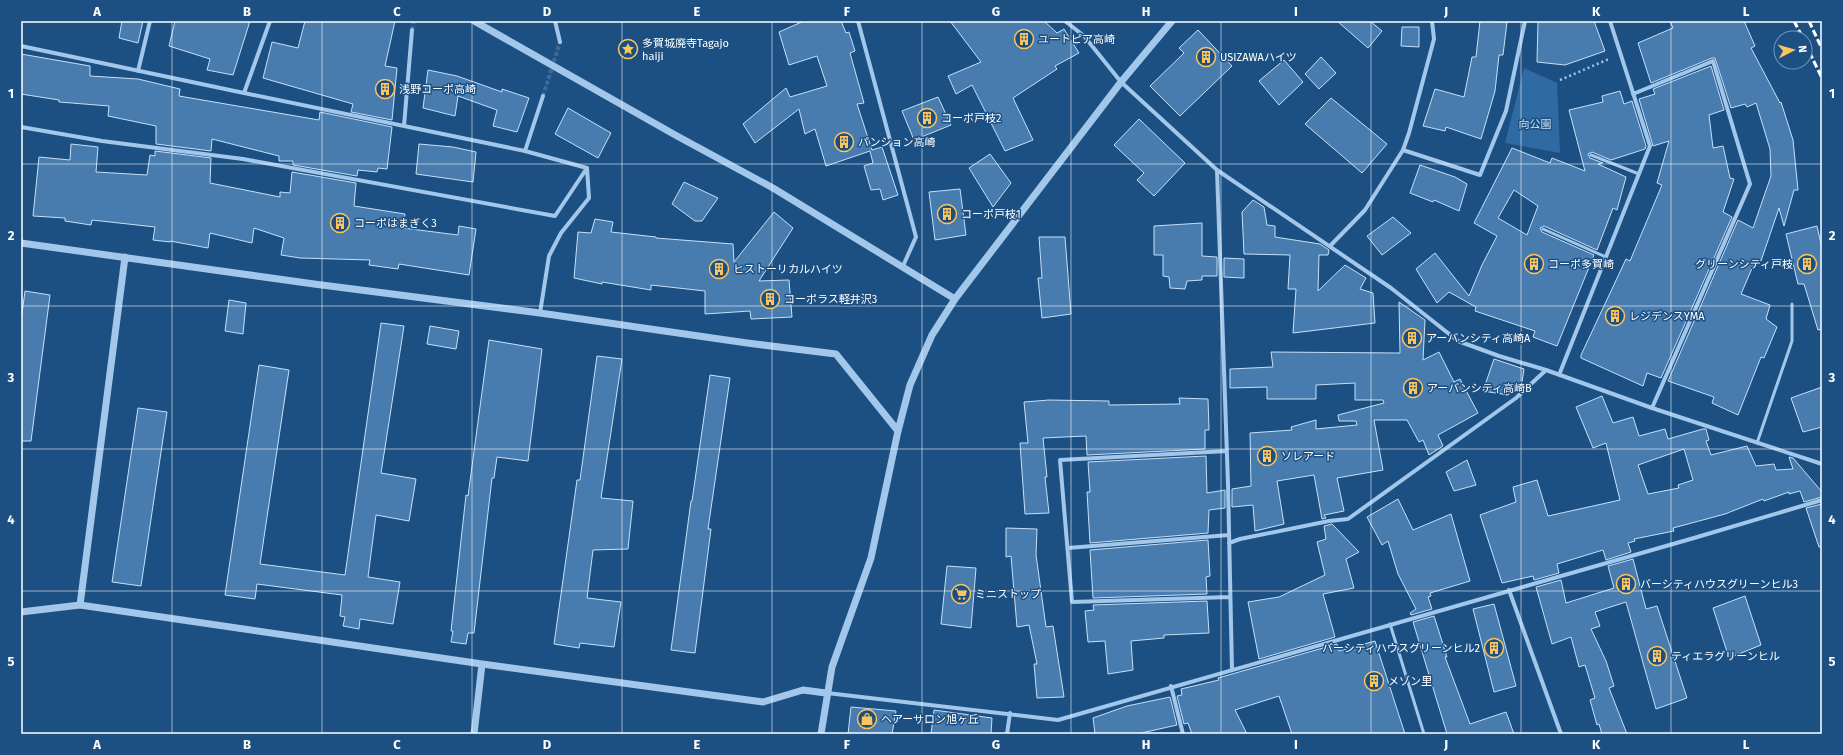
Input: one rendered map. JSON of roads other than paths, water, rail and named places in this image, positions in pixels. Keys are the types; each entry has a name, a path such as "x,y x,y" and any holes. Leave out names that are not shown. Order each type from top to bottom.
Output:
{"street":[{"path":"138,71 150,21"},
{"path":"244,93 270,21"},
{"path":"474,21 677,136 773,188 955,299"},
{"path":"555,21 560,42"},
{"path":"858,21 916,237 903,266"},
{"path":"1065,21 1084,36 1120,82 1217,170 1391,288 1458,342 1546,370 1652,408 1822,464"},
{"path":"821,734 826,693 832,667 871,558 898,431 910,385 932,335 955,299 1120,82 1172,21"},
{"path":"1330,246 1365,210 1403,150 1411,126 1434,39 1432,21"},
{"path":"1403,150 1480,174 1506,111 1525,21"},
{"path":"1559,375 1650,146 1610,21"},
{"path":"404,126 412,30"},
{"path":"21,46 525,151 587,168"},
{"path":"1634,94 1713,61 1750,184 1652,408"},
{"path":"525,151 543,96"},
{"path":"21,127 102,141 243,159 555,216 587,168"},
{"path":"540,313 549,256 561,233 589,198 587,168"},
{"path":"1217,170 1230,543 1232,670"},
{"path":"21,243 314,284 540,313 731,341 836,354 898,431"},
{"path":"80,605 125,257"},
{"path":"1230,543 1240,539 1322,522 1348,519 1516,398 1546,370"},
{"path":"1227,451 1060,460 1072,602 1230,597"},
{"path":"21,612 80,605 482,664 763,702 803,690 1010,713 1058,720 1171,686 1232,670 1822,500"},
{"path":"1068,548 1229,535"},
{"path":"1509,590 1561,734"},
{"path":"474,734 482,664"},
{"path":"1171,686 1183,734"},
{"path":"1007,734 1010,713"}],"lane":[{"path":"1592,155 1639,174"},
{"path":"1543,229 1606,257"},
{"path":"1757,443 1792,342 1792,304"},
{"path":"1390,624 1424,734"}],"tunnel":[{"path":"412,30 414,21"},
{"path":"543,96 560,42"}],"railway":[{"path":"1794,21 1799,30"},
{"path":"1809,21 1822,49"},
{"path":"1813,59 1822,78"}],"place":[{"name":"ユートピア高崎","path":"1024,39"},
{"name":"多賀城廃寺Tagajo haiji","path":"628,49"},
{"name":"USIZAWAハイツ","path":"1206,57"},
{"name":"浅野コーポ高崎","path":"385,89"},
{"name":"コーポ戸枝2","path":"927,118"},
{"name":"パンション高崎","path":"844,142"},
{"name":"コーポ戸枝1","path":"947,214"},
{"name":"コーポはまぎく3","path":"340,223"},
{"name":"コーポ多賀崎","path":"1534,264"},
{"name":"グリーンシティ戸枝","path":"1807,264"},
{"name":"ヒストーリカルハイツ","path":"719,269"},
{"name":"コーポラス軽井沢3","path":"770,299"},
{"name":"レジデンスYMA","path":"1615,316"},
{"name":"アーバンシティ高崎A","path":"1412,338"},
{"name":"アーバンシティ高崎B","path":"1413,388"},
{"name":"ソレアード","path":"1267,456"},
{"name":"バーシティハウスグリーンヒル3","path":"1626,584"},
{"name":"ミニストップ","path":"961,594"},
{"name":"バーシティハウスグリーンヒル2","path":"1494,648"},
{"name":"ティエラグリーンヒル","path":"1657,656"},
{"name":"メゾン里","path":"1374,681"},
{"name":"ヘアーサロン旭ヶ丘","path":"867,719"}],"park label":[{"name":"向公園","path":"1535,124"}]}
